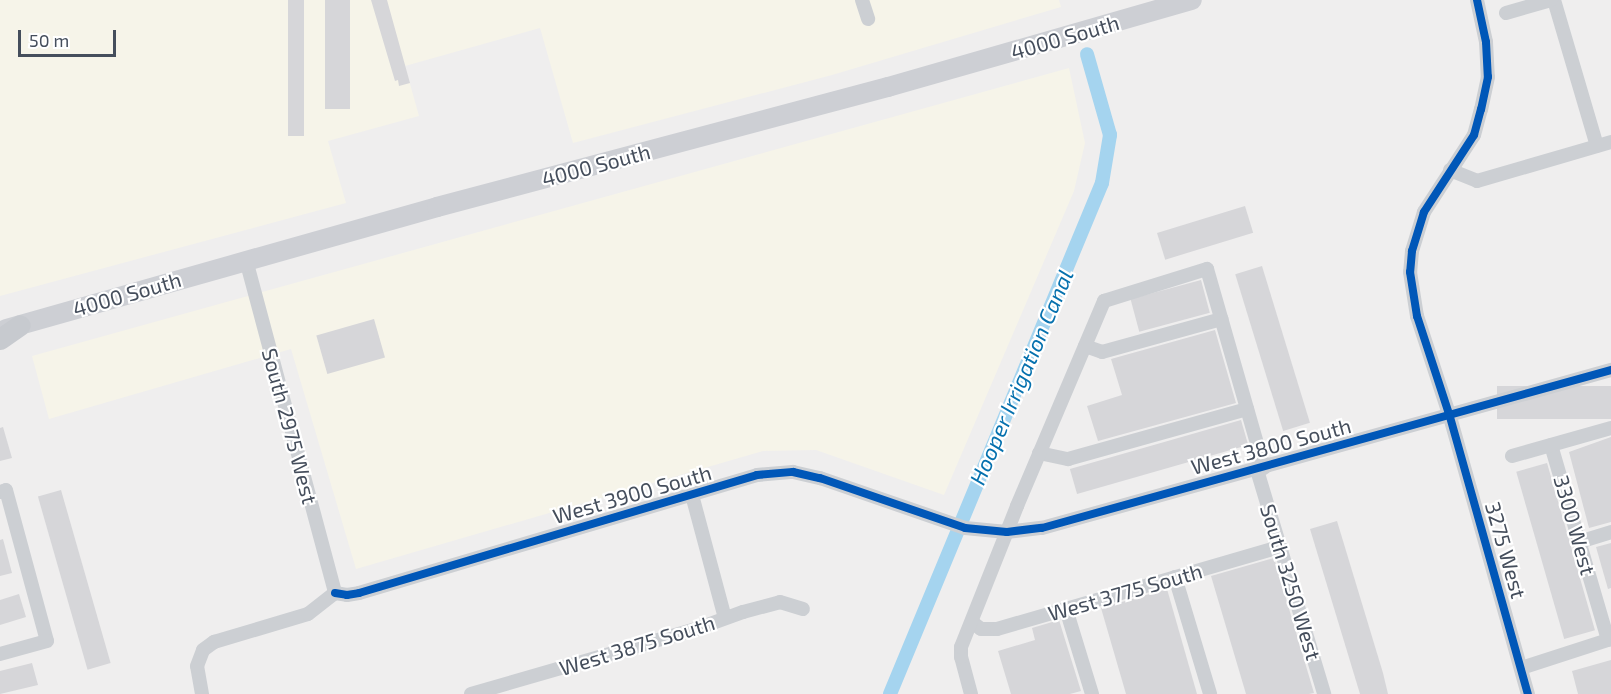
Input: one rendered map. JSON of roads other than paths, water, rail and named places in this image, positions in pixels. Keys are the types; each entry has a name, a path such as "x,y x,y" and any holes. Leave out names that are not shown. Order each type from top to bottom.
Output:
{"main road":[{"name":"4000 South","path":"10,328 246,260 888,87 1192,0"},
{"path":"0,339 10,328"}],"street":[{"path":"862,0 868,18"},
{"name":"3275 West","path":"1477,0 1486,42 1488,77 1474,135 1424,212 1412,251 1410,272 1417,316 1450,417 1528,694"},
{"path":"1506,13 1552,0 1597,146"},
{"path":"1450,170 1477,181 1611,142"},
{"name":"South 2975 West","path":"246,260 335,593"},
{"name":"South 3250 West","path":"1085,346 1104,300 1208,269 1247,409 1280,547 1324,694"},
{"path":"971,694 960,652 972,622 1000,532 1039,453 1085,346 1102,352 1222,319"},
{"name":"West 3800 South","path":"937,520 965,528 1000,532 1042,528 1450,417 1611,370"},
{"path":"1039,453 1068,459 1247,409"},
{"path":"1512,456 1611,428"},
{"name":"3300 West","path":"1551,445 1609,640"},
{"name":"West 3900 South","path":"335,593 347,595 359,593 758,476 793,472 820,478 937,520"},
{"path":"0,654 47,641 3,491"},
{"path":"692,495 725,618"},
{"path":"1579,542 1611,532"},
{"name":"West 3775 South","path":"972,622 981,629 997,629 1280,547"},
{"path":"1175,577 1210,694"},
{"path":"202,694 197,666 203,650 214,642 308,614 335,593"},
{"name":"West 3875 South","path":"471,694 780,602 803,609"},
{"path":"1066,609 1092,694"},
{"path":"1521,668 1609,640"}],"waterway":[{"name":"Hooper Irrigation Canal","path":"890,694 1102,183 1110,135 1087,54"}]}
